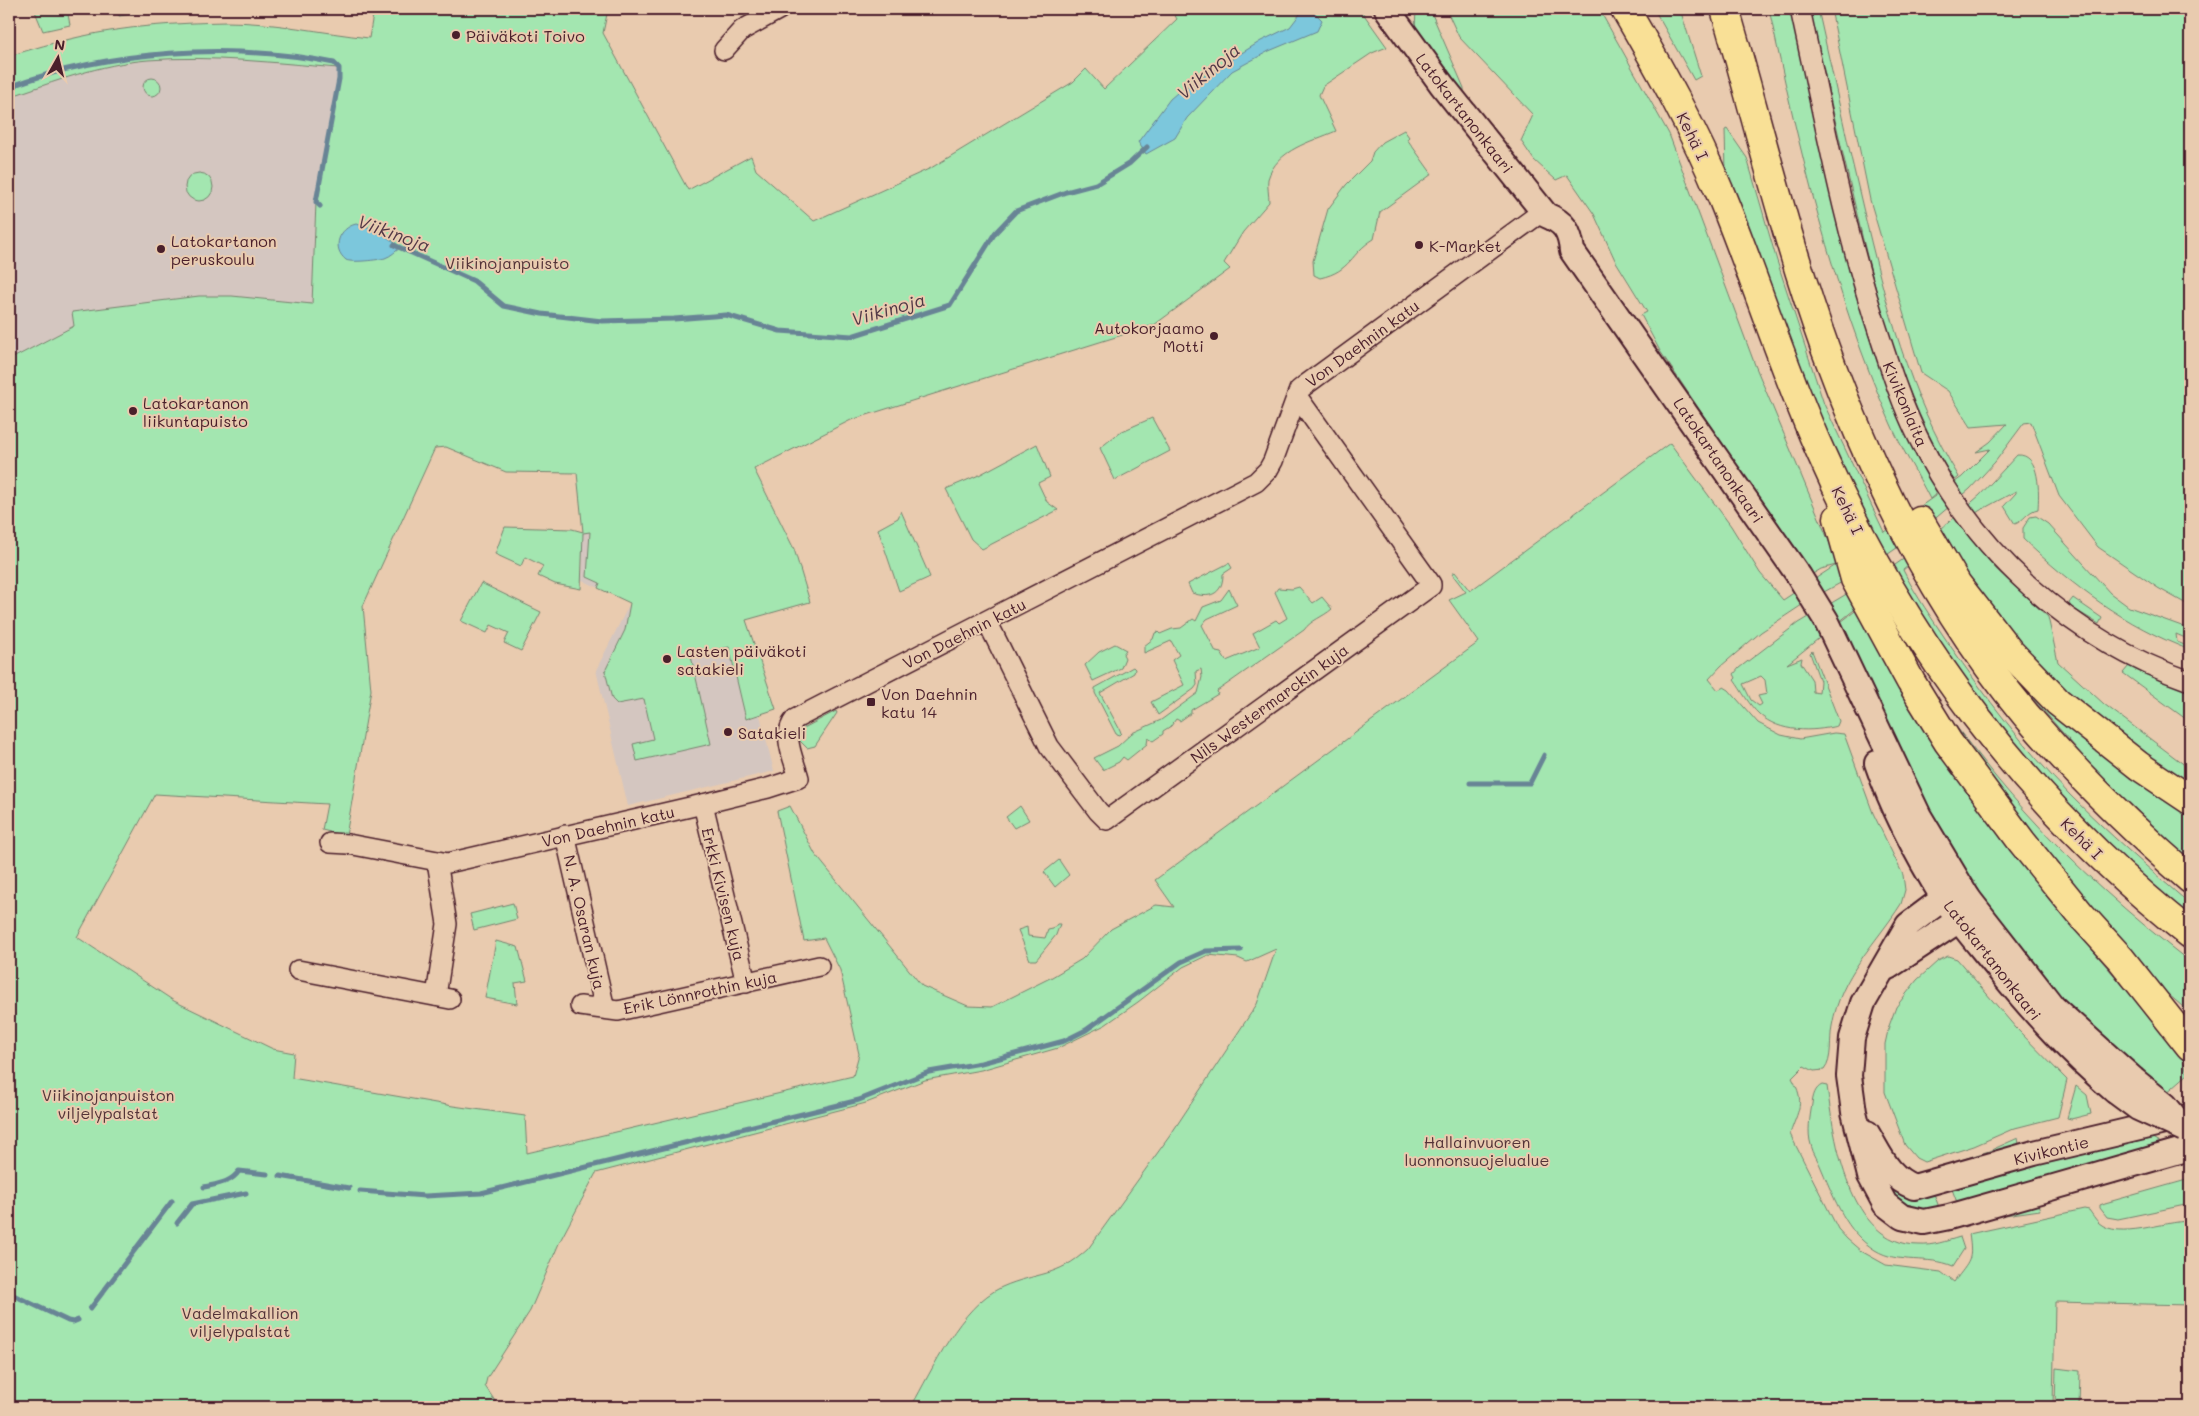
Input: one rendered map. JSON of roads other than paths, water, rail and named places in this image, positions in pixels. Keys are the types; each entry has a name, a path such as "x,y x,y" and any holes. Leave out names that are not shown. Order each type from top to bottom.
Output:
{"highway":[{"name":"Kehä I","path":"1625,9 1659,68 1706,162 1751,270 1820,452 1856,526 1893,595 1925,647 1961,698 2026,779 2108,864 2190,934"},
{"path":"1725,9 1794,254 1825,347 1853,420 1890,503 1930,577 1964,632 2025,713 2066,760 2113,809 2190,879"},
{"path":"1825,347 1865,414 1896,482 1952,575 2009,651 2058,702 2138,766 2190,800"},
{"path":"1820,452 1855,579 1911,682 1948,742 2022,842 2082,916 2121,959 2190,1046"},
{"path":"2121,959 2190,1024"}],"street":[{"path":"724,50 742,30 780,9"},
{"name":"Latokartanonkaari","path":"1386,9 1442,85 1544,213 1559,220 1571,237 1572,251 1800,576 1826,620 1919,816 1968,898 2053,1007 2124,1085 2156,1118 2189,1131"},
{"name":"Kivikonlaita","path":"1800,9 1842,200 1865,293 1894,380 1918,438 1945,485 1977,531 2006,564 2074,624 2102,641 2153,667 2190,681"},
{"name":"Von Daehnin katu","path":"330,844 348,844 448,862 703,804 768,788 799,778 787,733 789,726 795,719 1256,482 1271,466 1297,396 1304,386 1544,213"},
{"name":"Nils Westermarckin kuja","path":"987,621 1049,746 1098,811 1107,820 1431,585 1297,396"},
{"name":"Latokartanonkaari","path":"1852,677 1877,765 1903,824 1944,898 1959,920 2038,1019 2085,1066 2124,1085"},
{"name":"Erkki Kivisen kuja","path":"703,804 746,983"},
{"name":"N. A. Osaran kuja","path":"565,835 605,1009"},
{"path":"298,970 443,997 447,924 437,861"},
{"path":"1882,970 1959,920 1968,898 1944,898 1908,925 1882,970 1863,1003 1852,1038 1849,1076 1854,1112 1870,1176 1885,1204 1902,1217 1924,1222 1949,1217 2189,1131"},
{"name":"Erik Lönnrothin kuja","path":"580,1006 618,1011 819,966"},
{"name":"Kivikontie","path":"1854,1112 1889,1169 1900,1181 1914,1187 2034,1153 2189,1131"}],"water":[{"path":"1303,10 1312,10 1322,20 1317,31 1269,51 1232,71 1187,118 1175,138 1146,154 1138,142 1170,99 1261,41 1290,27"},
{"path":"356,224 376,229 401,247 382,259 346,260 339,250 339,239 345,230"}],"waterway":[{"name":"Viikinoja","path":"9,87 47,74 87,65 170,53 254,53 295,56 334,63 339,68 339,79 316,202 320,206"},
{"name":"Viikinoja","path":"394,245 474,281 504,306 542,314 602,321 726,315 780,331 852,336 950,305 995,233 1016,211 1066,192 1096,184 1130,163 1147,147"},
{"path":"1470,783 1530,783 1544,755"},
{"path":"360,1191 425,1196 481,1193 859,1100 929,1072 981,1063 1064,1041 1086,1030 1181,962 1206,951 1241,950"},
{"path":"204,1187 228,1181 239,1171 267,1174"},
{"path":"280,1176 349,1188"},
{"path":"177,1223 192,1204 246,1193"},
{"path":"90,1309 172,1201"},
{"path":"9,1293 68,1321 78,1320"}],"place":[{"name":"Päiväkoti Toivo","path":"456,35"},
{"name":"K-Market","path":"1419,245"},
{"name":"Latokartanon peruskoulu","path":"161,249"},
{"name":"Autokorjaamo Motti","path":"1214,336"},
{"name":"Latokartanon liikuntapuisto","path":"133,411"},
{"name":"Lasten päiväkoti satakieli","path":"667,659"},
{"name":"Von Daehnin katu 14","path":"871,702"},
{"name":"Satakieli","path":"728,732"}],"park label":[{"name":"Viikinojanpuisto","path":"507,262"},
{"name":"Viikinojanpuiston viljelypalstat","path":"108,1103"},
{"name":"Hallainvuoren luonnonsuojelualue","path":"1477,1150"},
{"name":"Vadelmakallion viljelypalstat","path":"240,1321"}]}
